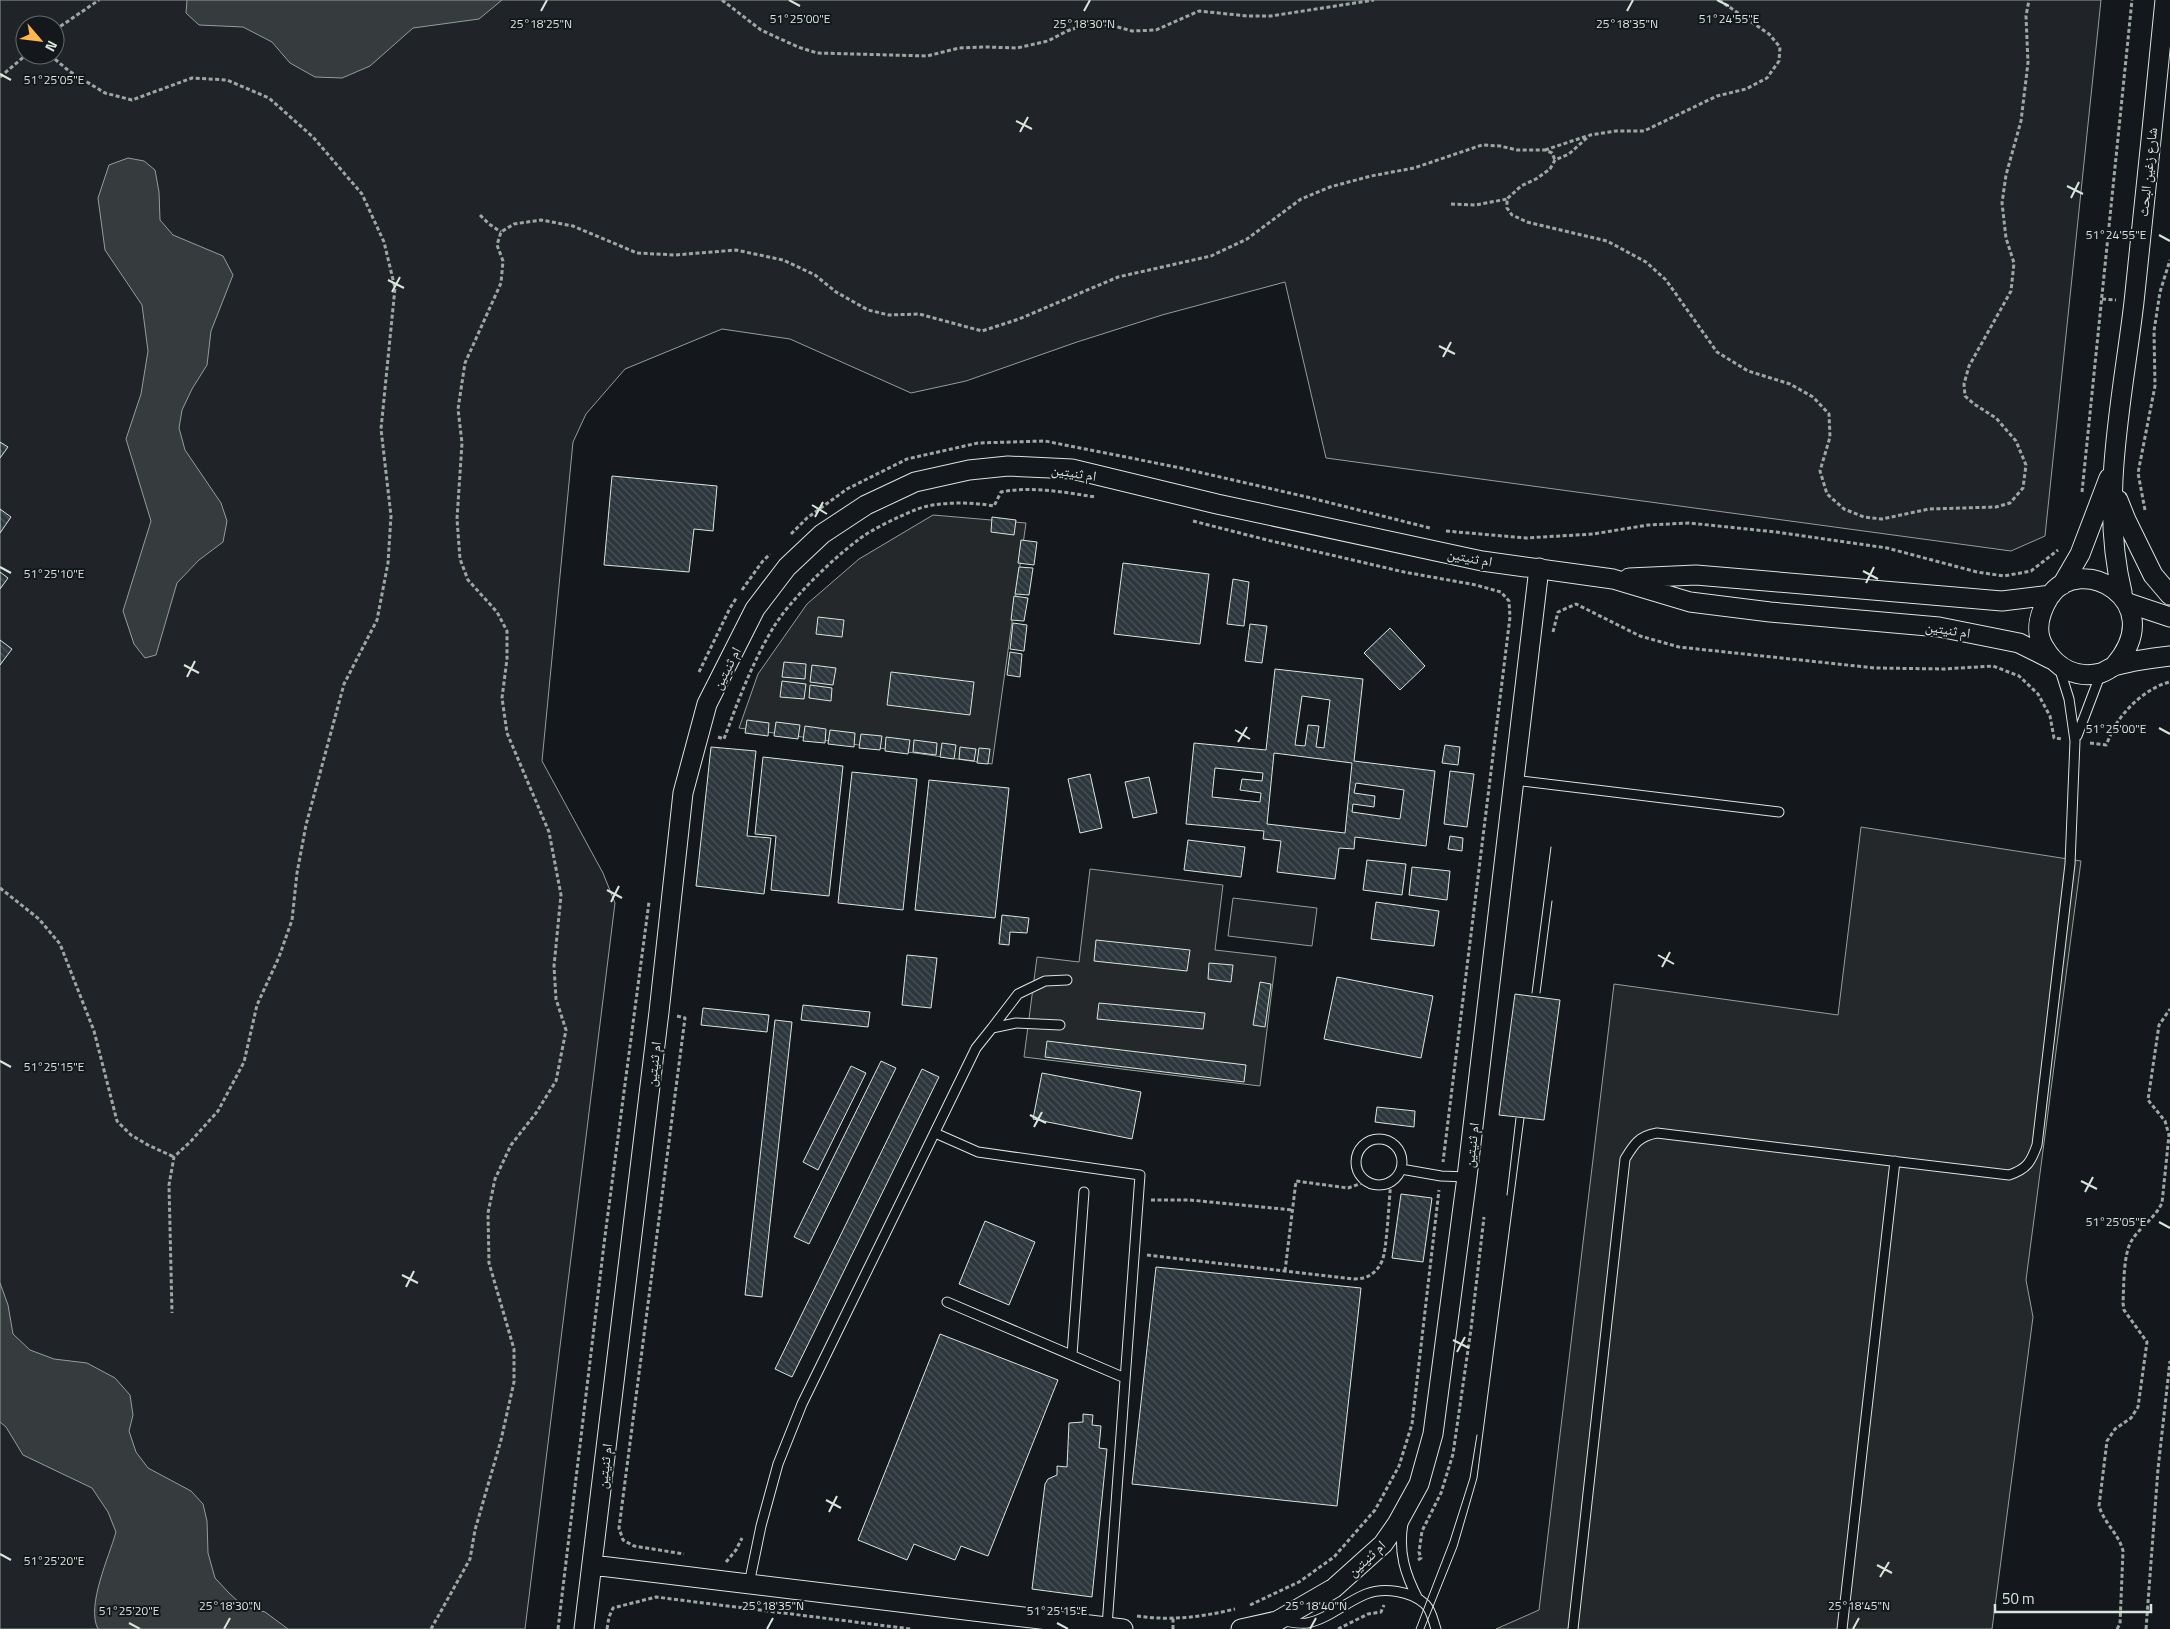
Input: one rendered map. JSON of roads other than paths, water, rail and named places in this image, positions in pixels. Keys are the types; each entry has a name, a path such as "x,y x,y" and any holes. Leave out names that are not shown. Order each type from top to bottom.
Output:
{"street":[{"name":"شارع زغين البحث","path":"2125,598 2114,561 2114,463 2134,301 2165,0"},
{"name":"شارع زغين البحث","path":"2057,590 2080,554 2114,463"},
{"name":"ام ثنيتين","path":"584,1629 659,1012 683,793 708,704 755,609 787,567 822,534 866,505 915,482 969,470 1008,466 1072,469 1218,504 1464,557 1613,579 1690,602 1735,606 1770,612 1939,627 1997,637 2019,643 2055,663"},
{"path":"2113,486 2126,520 2153,575 2170,595"},
{"name":"ام ثنيتين","path":"1241,1629 1277,1621 1334,1588 1383,1544 1419,1484 1433,1434 1467,1177 1539,568"},
{"name":"ام ثنيتين","path":"1613,579 1696,576 2002,601 2057,590"},
{"path":"2170,617 2125,598 2108,584 2092,579 2077,580 2057,590 2042,610 2039,627 2042,644 2055,663 2072,672 2086,675 2170,656"},
{"path":"1735,606 1743,597 1744,591 1740,580"},
{"path":"1770,612 1763,602 1764,591 1768,586 1780,582"},
{"path":"1840,588 1835,595 1834,603 1835,611 1840,618"},
{"path":"2108,669 2127,652 2134,636 2134,619 2125,598"},
{"path":"592,1565 749,1584 1113,1622"}],"lane":[{"path":"1574,1629 1625,1159 1632,1146 1645,1135 1657,1133 2009,1175 2021,1171 2032,1160 2038,1145 2070,864 2075,741 2069,699 2055,663"},
{"path":"2075,741 2108,669"},
{"path":"1514,780 1779,812"},
{"path":"749,1584 761,1526 778,1464 802,1404 976,1048 1018,994 1045,981 1067,980"},
{"path":"992,1028 1016,1023 1060,1025"},
{"path":"935,1133 978,1152 1140,1175 1125,1378 1113,1622"},
{"path":"1384,1138 1395,1144 1402,1156 1401,1169 1391,1182 1378,1186 1366,1182 1357,1172 1355,1159 1360,1147 1371,1139 1384,1138"},
{"path":"1842,1629 1895,1161"},
{"path":"1401,1169 1441,1176 1467,1177"},
{"path":"1072,1355 1084,1192"},
{"path":"947,1302 1125,1378"},
{"path":"1406,1508 1400,1544 1408,1580 1418,1599"},
{"path":"1277,1621 1306,1624 1322,1618 1368,1593 1390,1591 1404,1593 1426,1604 1431,1612 1436,1629"}],"tram line":[{"path":"1532,993 1551,847"},
{"path":"1540,993 1552,901"},
{"path":"1507,1195 1516,1118"},
{"path":"1424,1629 1457,1547 1477,1478 1524,1118"},
{"path":"1416,1629 1450,1541 1470,1478 1477,1435"}]}
